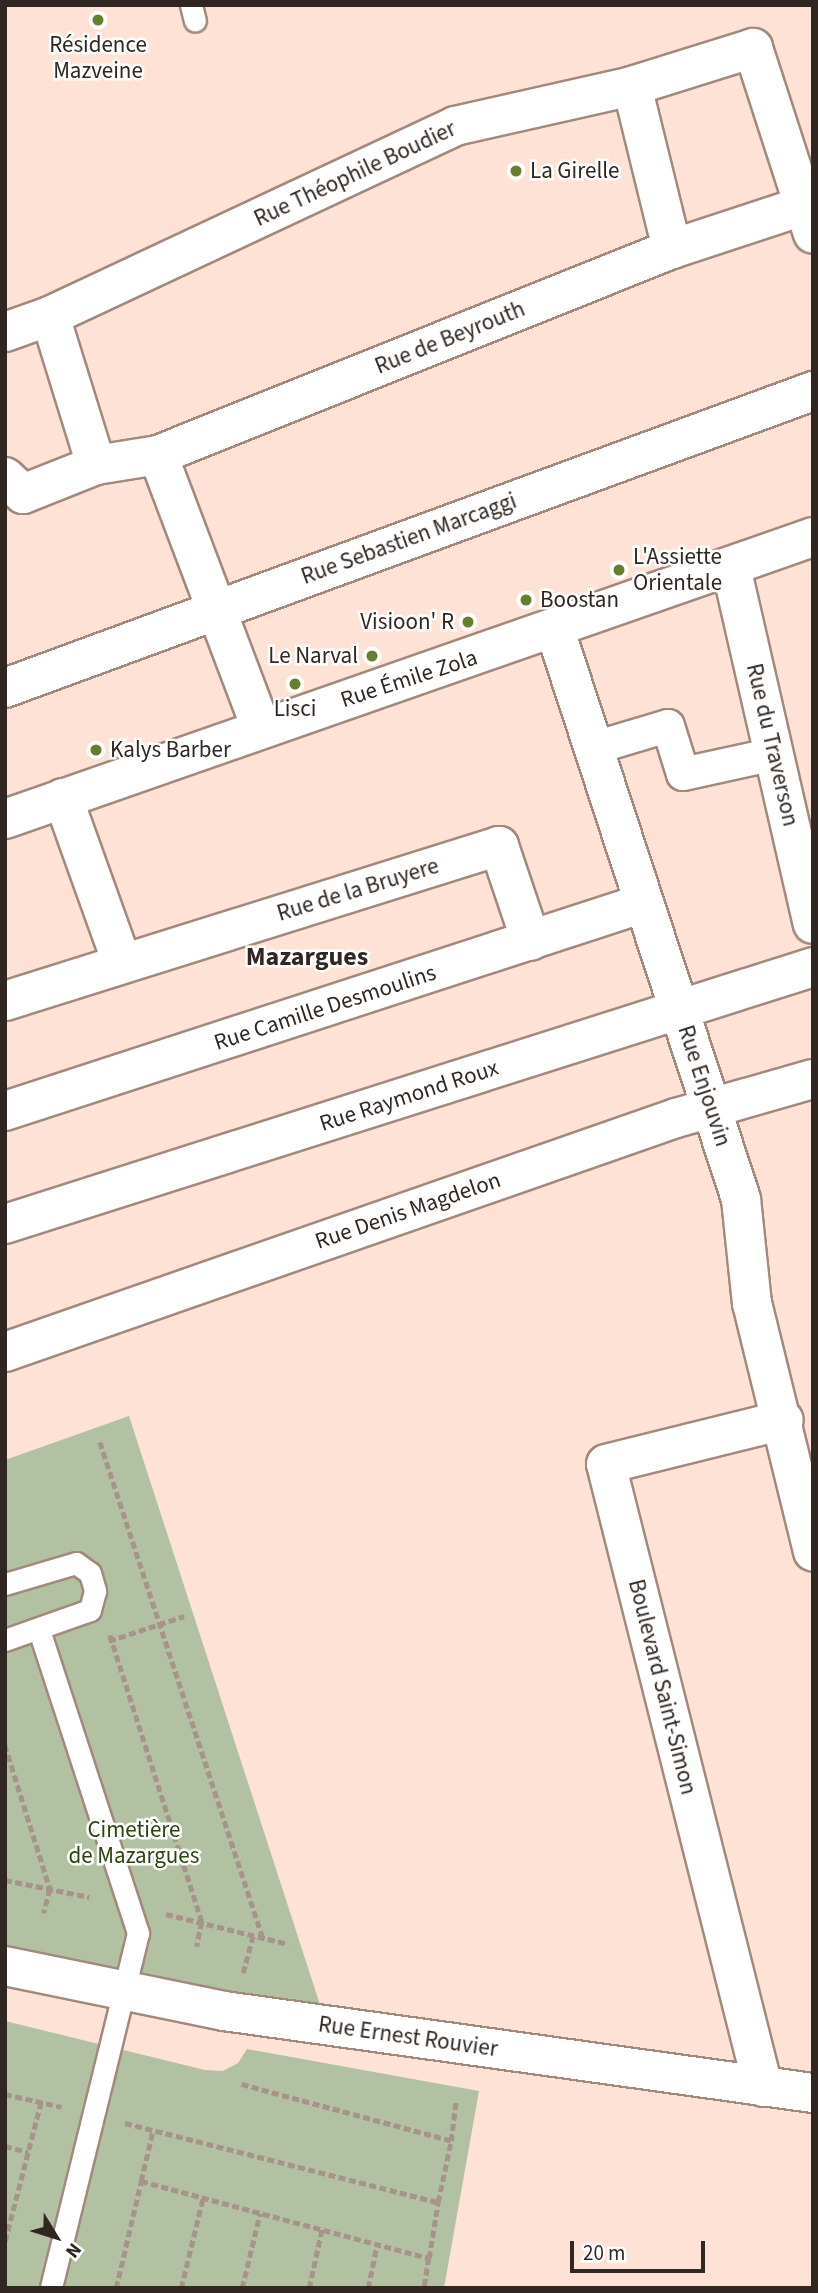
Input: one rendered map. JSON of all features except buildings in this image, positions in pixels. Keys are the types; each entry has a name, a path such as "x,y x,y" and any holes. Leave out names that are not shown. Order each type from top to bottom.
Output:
{"street":[{"name":"Rue Théophile Boudier","path":"5,332 50,316 455,126 632,86 753,48 808,220"},
{"path":"632,86 672,249"},
{"name":"Rue de Beyrouth","path":"5,477 23,495 96,465 158,455 672,249 808,220"},
{"path":"50,316 96,465"},
{"name":"Rue Sebastien Marcaggi","path":"5,688 813,391"},
{"path":"158,455 261,728"},
{"name":"Rue Émile Zola","path":"5,819 261,728 555,630 813,537"},
{"name":"Rue du Traverson","path":"731,567 813,924"},
{"name":"Rue Enjouvin","path":"555,630 741,1199 752,1303 784,1420 813,1552"},
{"path":"594,748 668,726 683,774 774,754"},
{"path":"63,798 122,963"},
{"name":"Rue de la Bruyere","path":"5,1001 499,846 531,940"},
{"name":"Rue Camille Desmoulins","path":"5,1111 644,903"},
{"name":"Rue Raymond Roux","path":"5,1224 813,967"},
{"name":"Rue Denis Magdelon","path":"5,1352 676,1118 713,1110 813,1079"},
{"name":"Boulevard Saint-Simon","path":"762,2087 606,1464 784,1420"},
{"name":"Rue Ernest Rouvier","path":"5,1966 224,2011 813,2093"}],"lane":[{"path":"5,1584 76,1563 90,1573 95,1591 90,1610 40,1630 5,1640"},
{"path":"40,1630 138,1933 126,1991 51,2288"}],"path":[{"path":"100,1442 263,1938"},
{"path":"95,1591 202,1922 197,1946"},
{"path":"5,1745 50,1889 44,1913"},
{"path":"241,1980 253,1936"},
{"path":"240,2084 451,2141"},
{"path":"5,2094 438,2202"},
{"path":"424,2288 456,2100"},
{"path":"5,2241 41,2102"},
{"path":"116,2288 153,2130"},
{"path":"5,2146 28,2152"},
{"path":"142,2181 429,2258"},
{"path":"181,2288 203,2197"},
{"path":"242,2288 260,2213"},
{"path":"309,2288 322,2229"},
{"path":"368,2288 377,2244"}],"green space":[{"name":"Cimetière de Mazargues","path":"129,1416 323,2014 5,1946 5,1460"},
{"path":"5,2021 205,2070 223,2071 238,2063 247,2049 479,2091 444,2288 5,2288"}],"place":[{"name":"Résidence Mazveine","path":"98,20"},
{"name":"La Girelle","path":"516,171"},
{"name":"L'Assiette Orientale","path":"619,570"},
{"name":"Boostan","path":"526,600"},
{"name":"Visioon' R","path":"468,622"},
{"name":"Le Narval","path":"372,656"},
{"name":"Lisci","path":"295,684"},
{"name":"Kalys Barber","path":"96,750"}],"district":[{"name":"Mazargues","path":"307,957"}]}
